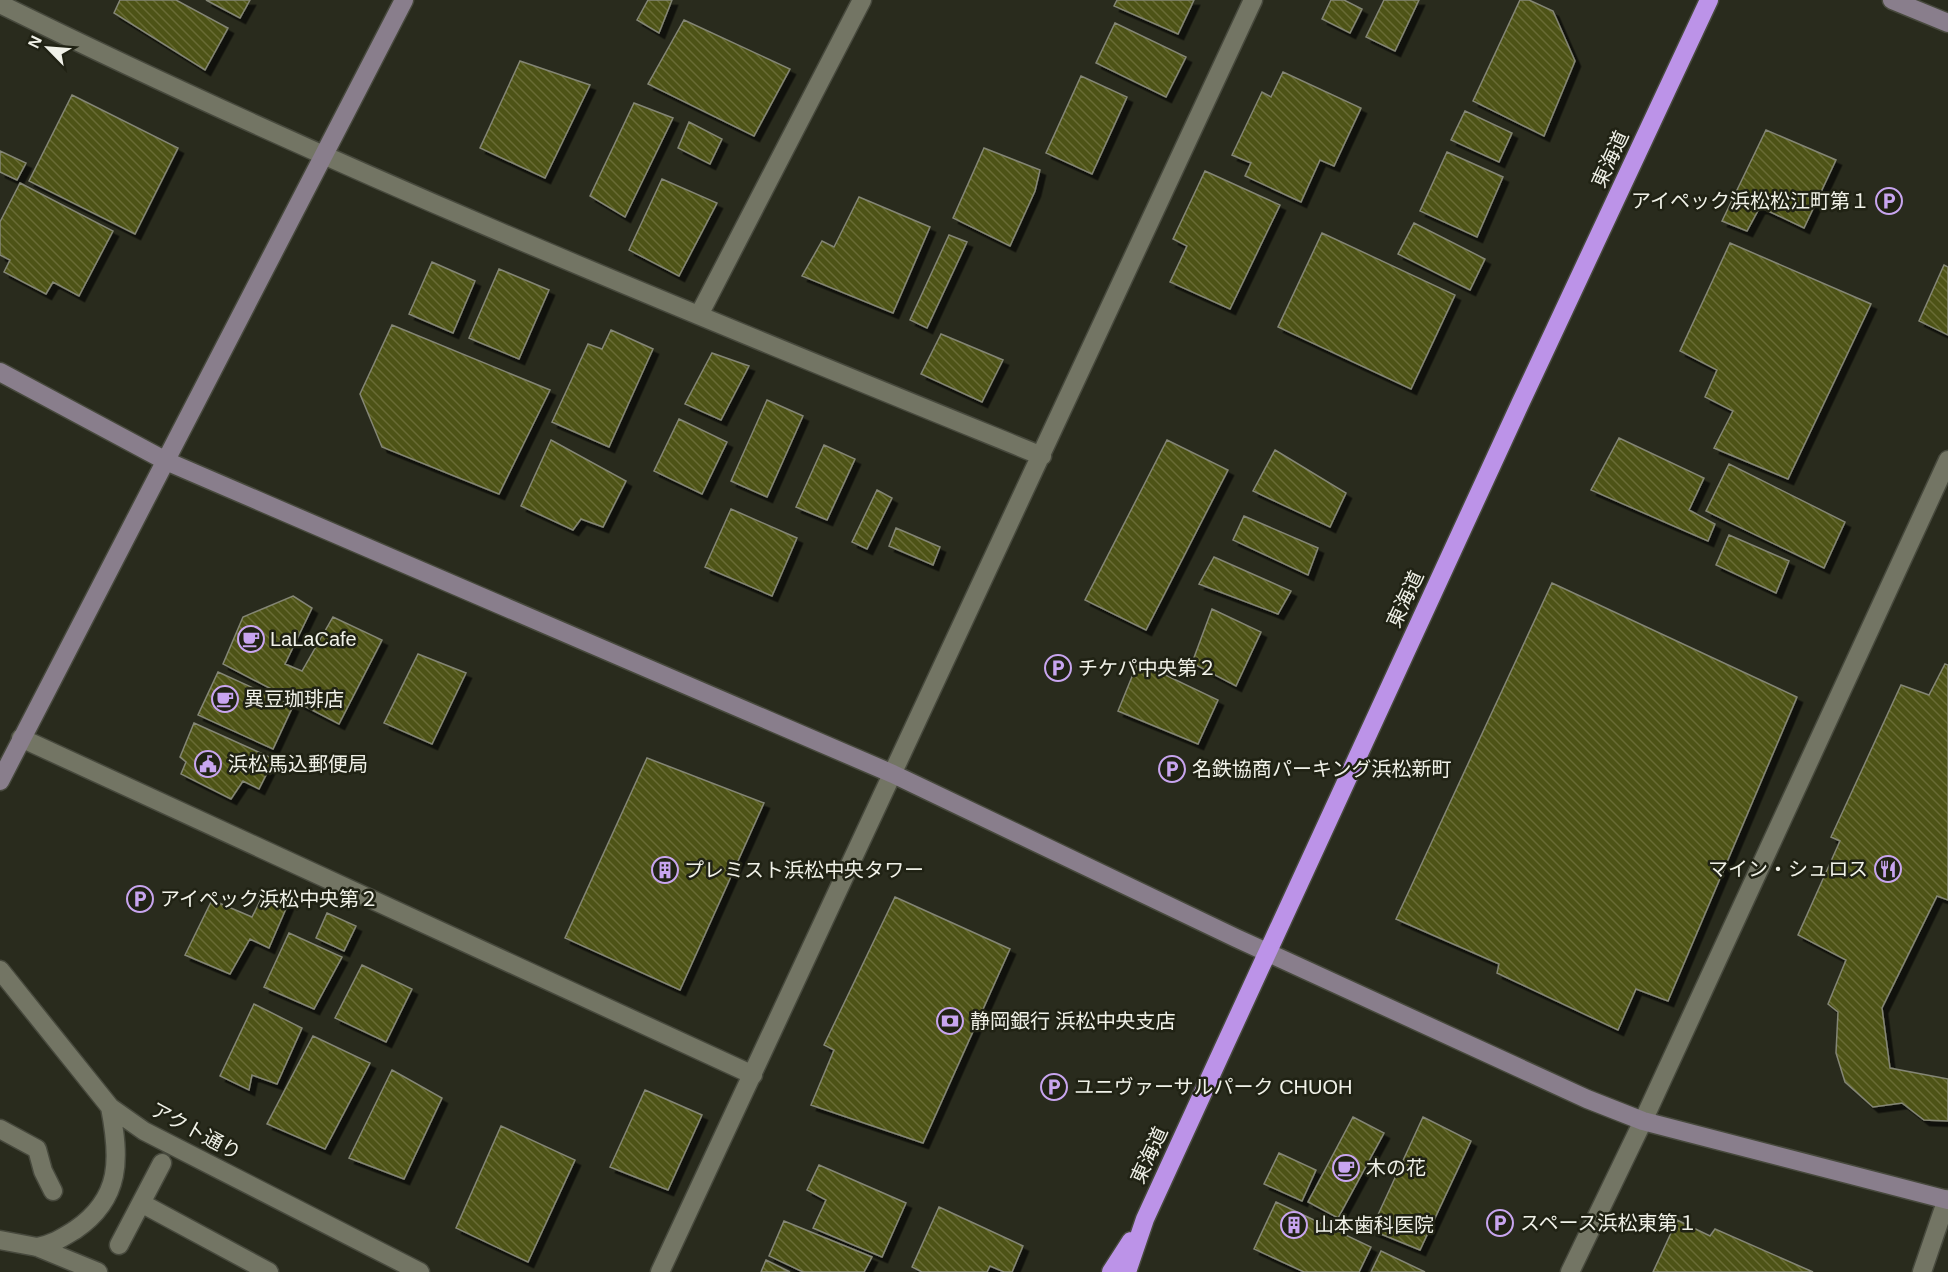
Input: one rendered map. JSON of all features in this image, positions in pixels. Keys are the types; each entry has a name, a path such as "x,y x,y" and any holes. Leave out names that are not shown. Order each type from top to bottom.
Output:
{"highway":[{"name":"東海道","path":"1127,1272 1145,1219 1267,952 1709,0"},
{"name":"東海道","path":"1111,1272 1145,1219"}],"street":[{"path":"0,781 404,0"},
{"path":"699,315 862,0"},
{"path":"660,1272 1253,0"},
{"path":"1892,0 1948,23"},
{"path":"0,4 324,155 699,315 1041,456"},
{"path":"0,372 166,460 893,774 1267,952 1587,1099 1643,1121 1948,1199 1922,1272"},
{"path":"1570,1272 1643,1121 1948,460"},
{"path":"21,738 753,1075"},
{"name":"アクト通り","path":"0,970 110,1107 144,1131 420,1272"},
{"path":"38,1247 53,1244 89,1220 110,1193 118,1145 110,1107"},
{"path":"0,1129 37,1149 43,1171 53,1191"},
{"path":"119,1245 162,1163"},
{"path":"141,1203 269,1272"},
{"path":"0,1240 38,1247 98,1272"}],"building":[{"path":"120,0 176,0 228,28 205,70 114,13"},
{"path":"206,0 250,0 240,18"},
{"path":"648,0 672,0 659,33 637,20"},
{"path":"1117,0 1194,0 1178,34 1114,6"},
{"path":"1331,0 1344,0 1362,9 1350,33 1322,19"},
{"path":"1384,0 1419,0 1395,51 1366,37"},
{"path":"1520,0 1529,0 1553,11 1575,61 1544,136 1473,101"},
{"path":"684,20 790,69 754,136 648,84"},
{"path":"1115,23 1186,57 1166,97 1096,63"},
{"path":"520,61 590,85 545,178 480,148"},
{"path":"1283,72 1361,108 1334,166 1320,160 1301,202 1245,176 1251,163 1232,155 1262,92 1271,97"},
{"path":"1081,76 1127,97 1092,174 1046,153"},
{"path":"72,95 178,148 135,234 29,181"},
{"path":"634,103 673,118 625,217 590,196"},
{"path":"1465,111 1512,133 1499,162 1451,140"},
{"path":"689,122 722,139 710,164 678,148"},
{"path":"1766,130 1836,160 1804,228 1760,207 1747,231 1722,221"},
{"path":"984,148 1040,170 1035,191 1010,246 953,218"},
{"path":"0,151 26,163 17,180 0,172"},
{"path":"1447,152 1503,177 1477,237 1420,211"},
{"path":"1205,171 1280,205 1230,309 1170,282 1187,246 1173,239"},
{"path":"662,179 717,203 679,276 629,250"},
{"path":"20,183 113,231 79,296 53,282 46,294 4,272 10,260 0,255 0,222"},
{"path":"859,197 930,227 893,313 802,276 822,241 834,247"},
{"path":"1414,223 1485,259 1470,290 1398,254"},
{"path":"1322,233 1455,295 1411,389 1278,327"},
{"path":"949,235 967,242 927,328 910,320"},
{"path":"1730,243 1871,304 1788,479 1714,448 1733,411 1705,397 1717,370 1680,351"},
{"path":"432,262 475,281 453,333 409,314"},
{"path":"1944,265 1948,267 1948,335 1919,321"},
{"path":"499,269 549,290 519,359 469,338"},
{"path":"392,325 550,390 499,494 382,447 360,394"},
{"path":"611,330 653,349 609,447 552,422 588,344 602,349"},
{"path":"941,334 1003,360 982,402 921,374"},
{"path":"712,353 749,366 721,420 685,404"},
{"path":"767,400 803,416 767,497 731,481"},
{"path":"679,419 727,442 702,494 654,471"},
{"path":"1619,438 1704,478 1689,510 1715,524 1708,541 1591,490"},
{"path":"551,440 626,481 603,527 581,519 573,530 521,506"},
{"path":"1167,440 1228,470 1146,630 1085,600"},
{"path":"824,445 855,459 827,520 796,507"},
{"path":"1275,450 1346,493 1330,527 1253,491"},
{"path":"1729,464 1845,522 1824,568 1706,511"},
{"path":"877,490 892,498 867,549 852,542"},
{"path":"731,509 797,538 772,596 705,567"},
{"path":"1244,516 1318,548 1308,575 1233,540"},
{"path":"896,528 940,547 933,565 889,546"},
{"path":"1729,535 1789,561 1776,593 1716,565"},
{"path":"1214,557 1291,591 1278,614 1199,584"},
{"path":"1552,583 1797,697 1668,1001 1636,989 1618,1030 1497,973 1499,964 1396,919"},
{"path":"293,596 312,608 285,664 302,671 333,617 382,640 339,724 223,664 243,617"},
{"path":"1212,609 1261,632 1236,686 1192,663"},
{"path":"418,654 466,673 432,744 384,723"},
{"path":"1138,662 1218,700 1198,744 1118,711"},
{"name":"マイン・シュロス","path":"1945,664 1948,665 1948,900 1937,896 1882,1008 1890,1068 1948,1079 1948,1121 1924,1120 1902,1103 1873,1107 1845,1082 1836,1053 1838,1012 1828,1004 1846,960 1798,935 1840,841 1831,837 1901,685 1929,695"},
{"path":"218,672 293,706 273,749 198,715"},
{"path":"194,723 274,759 259,789 243,781 231,799 181,774 186,762 180,757"},
{"name":"プレミスト浜松中央タワー","path":"647,758 764,803 680,990 565,938"},
{"path":"264,893 288,904 269,948 250,939 230,974 185,955 212,900 252,917"},
{"path":"895,897 1010,949 923,1143 811,1105 834,1050 824,1045"},
{"path":"327,913 356,926 344,951 316,938"},
{"path":"289,933 342,957 314,1009 264,987"},
{"path":"362,965 412,989 386,1042 335,1018"},
{"path":"254,1004 302,1028 277,1084 252,1075 249,1090 220,1076"},
{"path":"313,1036 370,1063 325,1149 267,1124"},
{"path":"392,1070 442,1098 404,1179 349,1158"},
{"path":"645,1090 702,1115 668,1190 610,1167"},
{"name":"木の花","path":"1353,1117 1384,1133 1338,1218 1308,1202"},
{"path":"1423,1117 1471,1141 1420,1250 1371,1230"},
{"path":"501,1126 575,1160 528,1262 456,1228"},
{"path":"1279,1153 1316,1170 1302,1201 1264,1184"},
{"path":"819,1165 906,1203 882,1257 813,1228 826,1200 807,1190"},
{"name":"山本歯科医院","path":"1276,1202 1371,1247 1359,1272 1304,1272 1254,1249"},
{"path":"939,1207 1023,1246 1012,1272 1004,1272 990,1266 987,1272 922,1272 912,1267"},
{"path":"1677,1220 1710,1236 1715,1229 1813,1272 1653,1272"},
{"path":"784,1221 872,1257 864,1272 803,1272 769,1256"},
{"path":"1381,1251 1425,1272 1371,1272"},
{"path":"766,1260 790,1272 761,1272"}],"place":[{"name":"アイペック浜松松江町第１","path":"1889,201"},
{"name":"LaLaCafe","path":"251,639"},
{"name":"チケパ中央第２","path":"1058,668"},
{"name":"異豆珈琲店","path":"225,699"},
{"name":"浜松馬込郵便局","path":"208,764"},
{"name":"名鉄協商パーキング浜松新町","path":"1172,769"},
{"name":"マイン・シュロス","path":"1888,869"},
{"name":"プレミスト浜松中央タワー","path":"665,870"},
{"name":"アイペック浜松中央第２","path":"140,899"},
{"name":"静岡銀行 浜松中央支店","path":"950,1021"},
{"name":"ユニヴァーサルパーク CHUOH","path":"1054,1087"},
{"name":"木の花","path":"1346,1168"},
{"name":"スペース浜松東第１","path":"1500,1223"},
{"name":"山本歯科医院","path":"1294,1225"}]}
